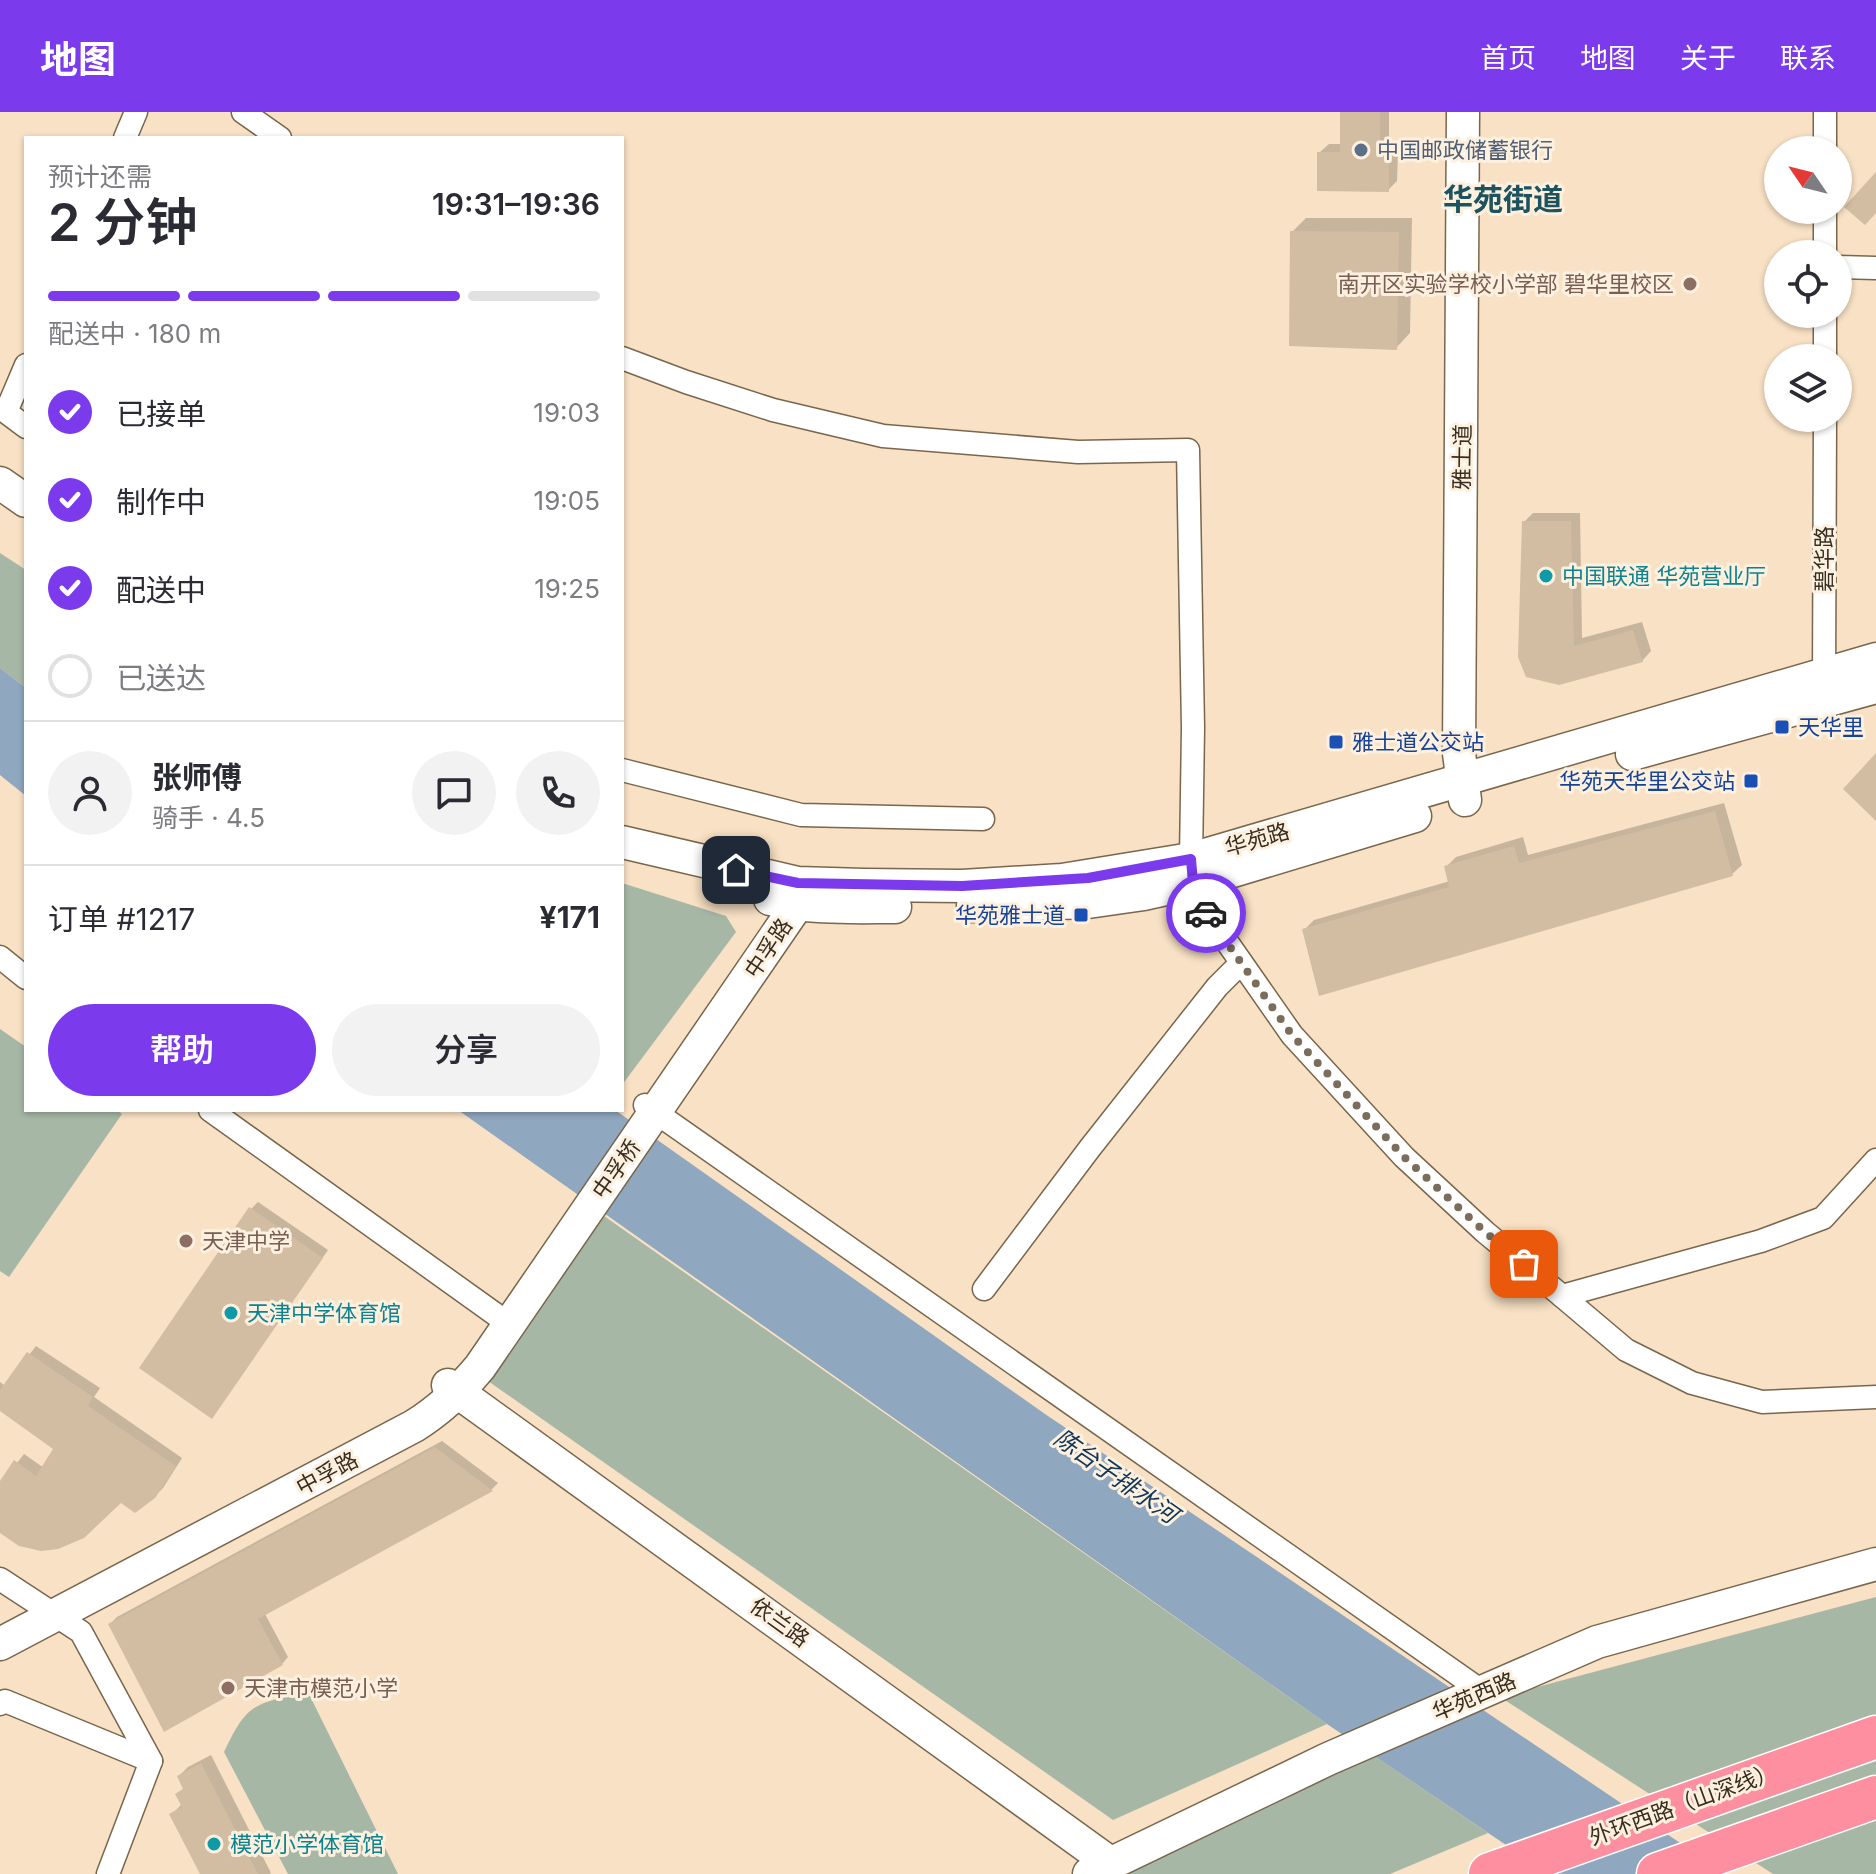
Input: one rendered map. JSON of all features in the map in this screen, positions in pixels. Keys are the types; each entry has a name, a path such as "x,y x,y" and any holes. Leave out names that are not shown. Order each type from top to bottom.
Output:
{"highway":[{"name":"外环西路（山深线）","path":"1497,1871 1876,1737"},
{"path":"1658,1874 1876,1797"}],"street":[{"path":"126,136 136,112"},
{"path":"243,112 277,136"},
{"name":"雅士道","path":"1463,112 1469,778"},
{"name":"雅士道","path":"1469,778 1472,715 1472,112"},
{"path":"1825,112 1825,136"},
{"path":"1852,267 1876,268"},
{"path":"624,359 773,410 883,436 1078,452 1188,450 1192,871 1204,909 1292,1035 1404,1157 1485,1232 1626,1350 1692,1383 1762,1402 1876,1397"},
{"path":"24,370 6,412 24,426"},
{"name":"碧华路","path":"1824,687 1825,432"},
{"path":"0,483 24,500"},
{"path":"0,508 24,524"},
{"name":"华苑路","path":"624,864 787,909 839,896 1035,906 1116,899 1192,871 1429,801 1469,778 1824,687 1876,659"},
{"name":"华苑路","path":"1824,687 1876,687"},
{"path":"624,771 801,815 983,819"},
{"name":"华苑路","path":"624,842 736,870 787,909"},
{"name":"中孚路","path":"647,1112 787,909"},
{"path":"0,957 24,976"},
{"path":"984,1289 1197,1012 1241,963"},
{"path":"213,1112 504,1320"},
{"path":"647,1112 1478,1694"},
{"name":"中孚桥","path":"577,1214 647,1112"},
{"path":"1562,1296 1761,1241 1823,1218 1876,1160"},
{"name":"中孚路","path":"0,1634 50,1613 438,1411 454,1388 480,1367 504,1320 577,1214"},
{"name":"依兰路","path":"454,1388 1100,1868"},
{"name":"华苑西路","path":"1100,1868 1328,1759 1597,1642 1876,1564"},
{"path":"0,1579 81,1632 151,1761 108,1874"},
{"name":"中孚路","path":"0,1644 50,1613"},
{"path":"0,1704 5,1701 151,1761"}],"green space":[{"path":"0,553 24,569 24,686 0,668"},
{"path":"624,884 726,916 736,932 624,1082"},
{"path":"0,1029 24,1046 24,1112 122,1114 9,1277 0,1271"},
{"path":"604,1216 1327,1724 1113,1820 488,1381"},
{"path":"1876,1597 1876,1874 1773,1874 1500,1697"},
{"path":"302,1680 398,1874 288,1874 224,1752 249,1712 266,1702 293,1696 287,1687"},
{"path":"1373,1755 1488,1833 1390,1874 1118,1874"}],"water":[{"path":"0,668 24,686 24,794 0,775"},
{"name":"陈台子排水河","path":"461,1112 618,1112 1045,1414 1726,1874 1549,1874 1327,1724"}],"building":[{"name":"中国邮政储蓄银行","path":"1340,112 1380,112 1380,147 1389,162 1389,192 1317,191 1317,152 1340,152"},
{"path":"1876,172 1876,213 1865,225 1852,214 1852,198"},
{"path":"1290,231 1399,232 1397,350 1289,346"},
{"name":"中国联通 华苑营业厅","path":"1522,521 1571,521 1574,646 1633,630 1643,662 1559,685 1526,677 1518,657"},
{"path":"1876,753 1876,821 1843,789"},
{"path":"1715,811 1733,876 1319,996 1302,929 1449,887 1444,866 1514,846 1519,863"},
{"name":"天津中学体育馆","path":"249,1207 323,1258 212,1419 139,1368"},
{"path":"27,1352 93,1397 88,1406 176,1466 155,1498 135,1513 121,1503 84,1538 58,1549 41,1551 19,1546 0,1533 0,1481 14,1460 36,1476 53,1449 0,1411 0,1390"},
{"name":"天津市模范小学","path":"435,1447 493,1491 258,1619 283,1665 164,1732 108,1624"},
{"name":"模范小学体育馆","path":"201,1763 258,1874 200,1874 169,1814 182,1807 175,1794 183,1789 177,1776"}],"way so far":[{"path":"1206,913 1292,1035 1404,1157 1524,1264"}],"place":[{"name":"中国邮政储蓄银行","path":"1361,150"},
{"name":"南开区实验学校小学部 碧华里校区","path":"1690,284"},
{"name":"中国联通 华苑营业厅","path":"1546,576"},
{"name":"天华里","path":"1782,727"},
{"name":"雅士道公交站","path":"1336,742"},
{"name":"华苑天华里公交站","path":"1751,781"},
{"name":"华苑雅士道","path":"1081,915"},
{"name":"天津中学","path":"186,1241"},
{"name":"天津中学体育馆","path":"231,1313"},
{"name":"天津市模范小学","path":"228,1688"},
{"name":"模范小学体育馆","path":"214,1844"}],"district":[{"name":"华苑街道","path":"1503,199"}],"route":[{"path":"736,870 798,883 962,886 1088,878 1191,859 1193,883 1206,913"}]}
